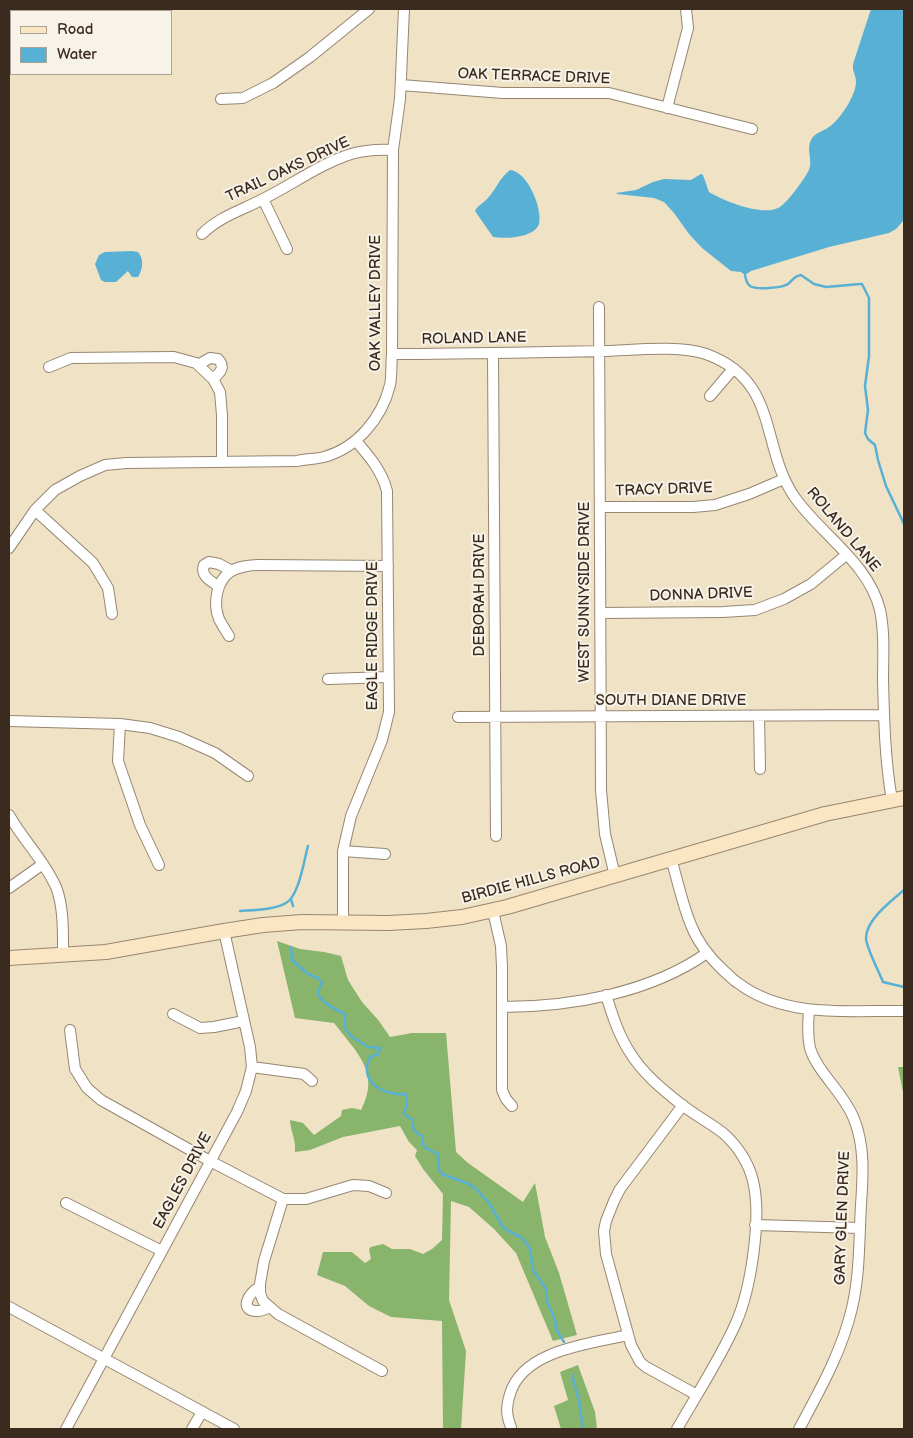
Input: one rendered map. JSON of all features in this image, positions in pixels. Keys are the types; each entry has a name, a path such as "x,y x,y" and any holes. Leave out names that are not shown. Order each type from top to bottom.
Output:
{"main road":[{"name":"BIRDIE HILLS ROAD","path":"9,958 106,952 224,931 302,922 426,921 462,917 493,911 825,814 898,799"}],"street":[{"path":"221,99 243,98 273,83 310,57 369,9"},
{"name":"OAK VALLEY DRIVE","path":"9,548 35,510 56,490 80,476 106,465 126,463 297,461 325,456 356,441 369,427 386,397 390,384 392,354 393,150 401,85 404,9"},
{"path":"667,108 688,28 686,9"},
{"name":"OAK TERRACE DRIVE","path":"401,85 503,93 609,93 752,129"},
{"name":"TRAIL OAKS DRIVE","path":"202,234 221,218 264,199 350,154 372,149 393,150"},
{"path":"264,199 287,250"},
{"name":"WEST SUNNYSIDE DRIVE","path":"599,307 602,817 615,876"},
{"name":"ROLAND LANE","path":"392,354 689,350 720,360 733,369 750,384 762,406 784,479 806,511 860,569 869,583 880,608 883,635 886,760 898,799"},
{"name":"DEBORAH DRIVE","path":"493,354 496,836"},
{"path":"198,365 215,357 222,362 222,371 213,380"},
{"path":"49,367 71,358 174,358 198,365 213,380 220,392 222,462"},
{"path":"710,396 733,369"},
{"name":"EAGLE RIDGE DRIVE","path":"343,923 343,851 351,816 384,731 389,712 387,491 385,483 373,461 356,441"},
{"name":"TRACY DRIVE","path":"600,507 693,507 715,505 749,494 784,479"},
{"path":"35,510 93,563 108,588 112,614"},
{"name":"DONNA DRIVE","path":"600,613 755,610 784,600 811,584 846,555"},
{"path":"218,586 205,576 203,572 204,566 209,562 219,564 232,571"},
{"path":"229,636 218,617 216,596 218,586 232,571 258,565 388,566"},
{"path":"328,679 388,677"},
{"name":"SOUTH DIANE DRIVE","path":"458,717 884,715"},
{"path":"759,716 760,770"},
{"path":"9,721 120,724 150,728 180,737 215,753 248,776"},
{"path":"120,724 118,761 140,825 159,865"},
{"path":"9,815 43,864 56,888 63,923 63,956"},
{"path":"343,851 385,854"},
{"path":"671,859 690,924 707,953 738,983 770,1001 809,1010 904,1011"},
{"path":"9,888 43,864"},
{"path":"493,911 501,946 502,1090 512,1106"},
{"name":"EAGLES DRIVE","path":"66,1429 237,1112 246,1091 252,1067 250,1047 224,931"},
{"path":"502,1007 554,1006 606,995 681,970 707,953"},
{"path":"606,995 620,1035 639,1066 655,1083 722,1133 742,1155 753,1179 755,1190 755,1225 751,1272 743,1304 736,1322 678,1429"},
{"name":"GARY GLEN DRIVE","path":"799,1429 830,1371 852,1307 860,1228 862,1152 858,1130 846,1103 821,1069 810,1048 808,1036 809,1010"},
{"path":"173,1014 200,1028 244,1021"},
{"path":"70,1030 75,1070 87,1088 101,1100 210,1161 283,1199 306,1199 353,1185 369,1186 386,1193"},
{"path":"252,1067 304,1074 312,1081"},
{"path":"683,1105 620,1189 614,1200 604,1231 606,1254 628,1335 640,1362 697,1395"},
{"path":"283,1199 264,1261 260,1287 263,1301 278,1314 382,1370"},
{"path":"66,1203 162,1251"},
{"path":"755,1225 860,1228"},
{"path":"260,1287 248,1296 246,1302 248,1307 253,1311 270,1307"},
{"path":"9,1308 234,1429"},
{"path":"511,1427 506,1410 511,1389 530,1364 557,1352 628,1335"},
{"path":"192,1429 202,1412"}],"green space":[{"path":"277,941 300,949 341,956 348,980 362,1002 390,1037 412,1033 446,1033 456,1152 468,1163 523,1202 535,1183 545,1237 559,1273 577,1335 553,1341 516,1253 494,1229 469,1207 451,1201 449,1300 466,1351 461,1429 443,1429 442,1321 391,1317 369,1306 345,1286 317,1275 323,1252 352,1252 365,1263 371,1259 369,1249 383,1244 392,1249 410,1249 423,1254 432,1249 442,1240 443,1194 423,1169 415,1156 417,1150 409,1142 400,1126 343,1137 310,1150 295,1152 290,1120 303,1123 314,1135 341,1116 342,1110 352,1108 361,1110 368,1084 367,1073 363,1063 334,1023 295,1018"},
{"path":"898,1067 904,1067 904,1097"},
{"path":"578,1365 595,1412 597,1429 561,1429 554,1406 568,1400 560,1372"}],"water":[{"path":"871,9 904,9 904,220 896,229 889,233 829,247 751,271 745,275 741,272 731,271 702,248 664,202 654,198 616,193 636,190 664,179 691,180 701,174 709,192 733,203 762,210 771,210 781,206 795,191 809,170 809,147 812,138 833,124 853,94 856,82 853,64"},
{"path":"510,170 516,172 528,183 539,209 539,224 536,229 525,235 505,238 493,237 475,211"},
{"path":"105,252 138,252 142,261 138,277 132,277 128,271 116,282 101,280 95,264 99,255"}],"waterway":[{"path":"745,275 749,285 758,288 780,287 801,275 814,284 826,287 862,284 869,298 869,356 865,386 868,410 865,433 868,439 875,445 886,486 904,524"},
{"path":"240,911 276,907 291,899 298,886 308,846"},
{"path":"904,890 886,905 870,924 866,938 870,953 883,982 904,987"},
{"path":"291,899 293,906"},
{"path":"291,947 292,960 308,974 318,978 322,983 318,995 327,1004 345,1014 345,1029 351,1036 368,1047 380,1048 378,1054 370,1057 367,1074 375,1086 382,1090 389,1093 406,1094 407,1106 404,1113 412,1119 415,1131 422,1136 424,1147 438,1154 439,1170 442,1174 475,1188 489,1203 503,1227 521,1237 527,1244 530,1250 533,1270 546,1289 547,1301 555,1320 556,1329 564,1342"},
{"path":"572,1375 579,1401 583,1429"}]}
